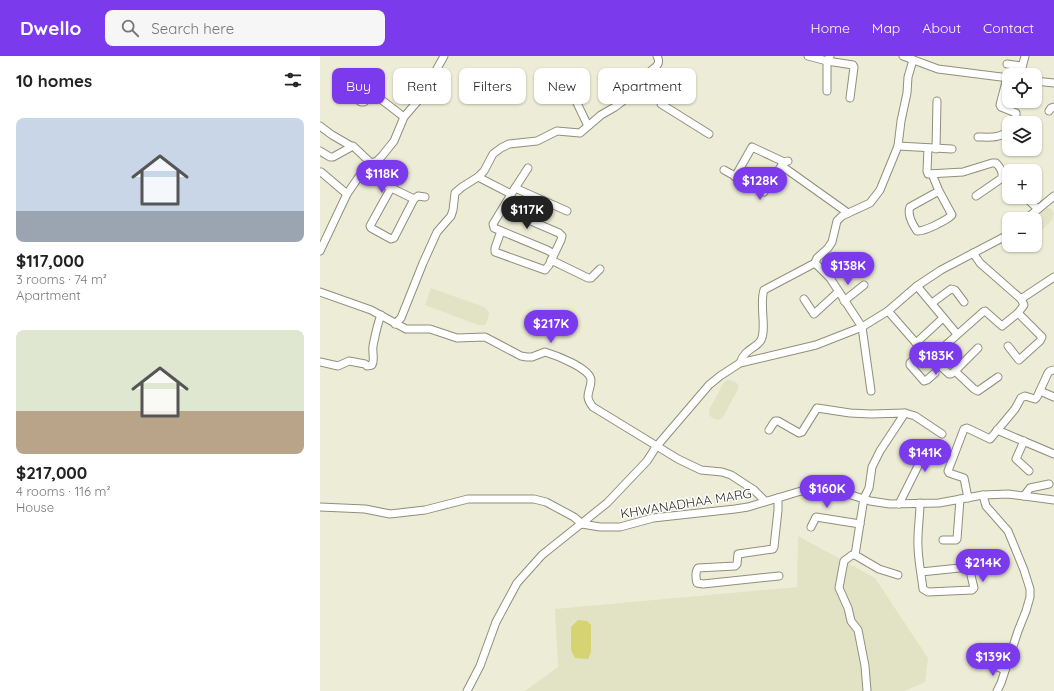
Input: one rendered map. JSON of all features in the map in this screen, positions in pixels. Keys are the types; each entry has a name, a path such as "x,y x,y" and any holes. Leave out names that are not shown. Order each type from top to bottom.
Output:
{"street":[{"path":"320,251 347,194 371,163 377,161 394,141 404,117 422,96 444,56"},
{"path":"654,68 659,61 657,56"},
{"path":"808,56 853,65 850,98"},
{"path":"903,56 938,69 1002,77"},
{"path":"1007,64 1022,66 1024,56"},
{"path":"827,91 828,59"},
{"path":"740,363 742,357 761,340 762,295 764,290 815,263 817,258 832,242 837,221 842,216 870,203 880,190 898,146 901,121 908,93 908,77 913,60"},
{"path":"1042,82 1054,83"},
{"path":"1002,98 1000,105 1002,107"},
{"path":"936,149 937,101"},
{"path":"385,102 404,117"},
{"path":"577,104 588,126"},
{"path":"395,324 401,318 437,232 451,216 455,193 462,187 478,178 484,171 493,154 509,144 537,141 557,131 580,133 601,115 618,104"},
{"path":"661,104 709,134"},
{"path":"1004,108 1016,113 1016,116"},
{"path":"320,126 351,146 355,146 371,163"},
{"path":"978,137 1002,135"},
{"path":"320,151 330,157 333,157 351,146"},
{"path":"898,146 952,149"},
{"path":"735,177 752,147 785,163 848,213"},
{"path":"928,148 927,173 963,172 992,163 996,163 1002,172"},
{"path":"724,170 764,192 785,163"},
{"path":"528,168 493,225 494,228 547,250 552,257 588,278 600,269"},
{"path":"364,171 369,176 414,199"},
{"path":"321,172 347,194"},
{"path":"932,174 952,215 925,230 920,232 917,231 908,210 910,207 939,191"},
{"path":"478,178 567,211"},
{"path":"976,196 1002,182"},
{"path":"391,188 370,226 391,239 394,238 414,199 418,196 425,197"},
{"path":"1034,212 1054,196"},
{"path":"1033,204 1038,209"},
{"path":"501,231 495,252 545,270 549,265 562,236 503,209"},
{"path":"467,691 480,666 496,622 517,583 542,555 607,503 647,461 656,447 709,385 728,370 740,363 816,345 862,327 888,311 917,286 941,270 1002,238"},
{"path":"931,358 985,311 1002,326 1018,313 1024,305 1020,299 980,263 973,253"},
{"path":"815,263 830,278 862,327 871,391"},
{"path":"1020,299 1054,277"},
{"path":"844,301 864,285"},
{"path":"917,286 957,334"},
{"path":"932,303 951,289 955,290 964,302"},
{"path":"320,292 359,305 406,329 430,329 457,338 485,338 521,356 532,357 545,352 564,360 580,368 590,376 591,380 587,396 588,401 593,407 656,447 678,459 701,470 722,472 731,475 754,490 765,501"},
{"path":"804,299 814,314 838,292"},
{"path":"888,311 916,343 948,374 955,371 978,348"},
{"path":"1008,346 1019,360 1040,341 1042,337 1018,313"},
{"path":"320,362 338,366 348,362 370,366 372,365 374,361 373,347 377,324 381,315"},
{"path":"916,343 943,318"},
{"path":"924,351 910,363 910,365 924,381 935,373"},
{"path":"942,540 957,539 964,498 964,478 949,473 948,471 964,429 967,428 990,439 1015,409 1021,398 1025,396 1035,399 1048,373 1054,370"},
{"path":"955,371 978,391 998,377"},
{"path":"1040,391 1054,397"},
{"path":"769,430 775,421 778,421 799,433 802,432 817,408 850,413 905,413 915,416 942,434"},
{"path":"855,555 864,498 869,488 872,467 880,451 905,413"},
{"path":"997,430 1054,454"},
{"path":"1024,441 1016,459 1029,471"},
{"path":"899,504 922,458 913,448"},
{"path":"1024,496 1030,488 1049,484"},
{"name":"KHWANADHAA MARG","path":"582,524 600,527 620,527 653,518 742,508 801,491 848,494 884,503 899,504 939,503 983,495 1008,494 1054,500"},
{"path":"983,495 986,506 1008,531 1030,589 1030,598 1026,611 997,691"},
{"path":"778,498 773,549 738,554 737,564 735,566 698,568 696,572 696,582 703,584 780,576"},
{"path":"320,506 365,509 390,514 425,510 468,499 534,499 546,502 574,517 582,524"},
{"path":"920,503 918,539 921,572 923,589 928,592 972,590 974,588 969,567 921,572"},
{"path":"811,527 816,517 860,524"},
{"path":"867,691 865,666 858,630 851,620 848,608 839,588 844,561 852,554 879,569 898,575"},
{"path":"983,661 1005,670"}],"shaded area":[{"path":"1045,207 1051,209 1054,214 1052,220 1042,230 1042,212 1038,212"},
{"path":"431,288 484,307 489,312 485,325 478,325 425,305"},
{"path":"728,380 738,384 738,389 723,417 719,420 714,419 709,415 709,410 724,382"},
{"path":"798,536 875,578 928,658 925,682 904,691 525,691 558,667 555,609 797,587"},
{"path":"578,620 587,621 591,625 591,652 588,659 575,658 571,650 571,627"}]}
